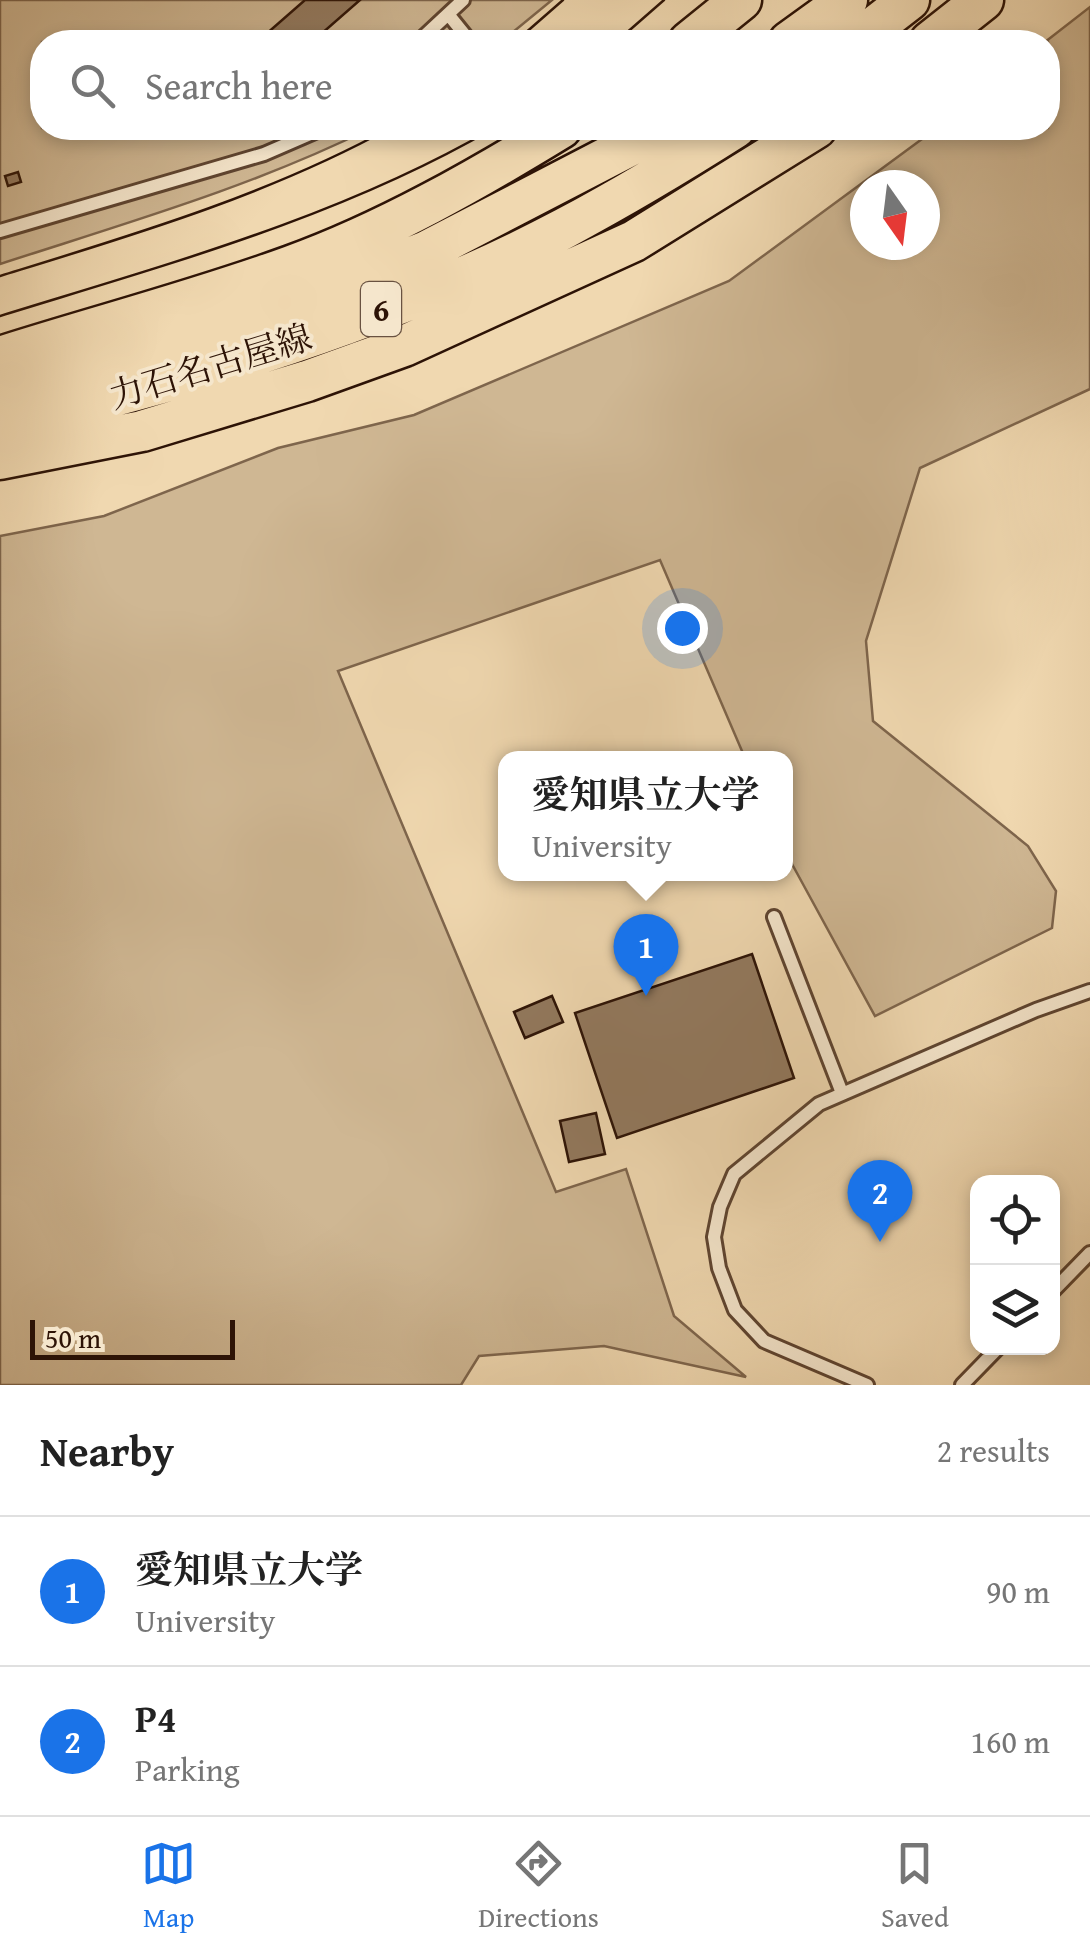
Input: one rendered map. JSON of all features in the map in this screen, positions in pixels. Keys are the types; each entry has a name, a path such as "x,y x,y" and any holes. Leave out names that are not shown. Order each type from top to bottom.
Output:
{"main road":[{"path":"704,30 741,0"},
{"path":"805,30 846,0"},
{"path":"870,30 909,0"},
{"path":"945,30 983,0"},
{"name":"6","path":"0,356 293,266 404,216 542,140"},
{"name":"力石名古屋線","path":"0,390 197,338 278,311 427,251 641,140"},
{"name":"力石名古屋線","path":"0,425 233,363 456,279 564,229 715,140"},
{"name":"6","path":"0,459 142,431 307,381 404,346 634,241 797,140"}],"lane":[{"path":"431,30 463,0"},
{"path":"448,14 461,30"},
{"path":"0,231 264,154 296,140"},
{"path":"774,917 842,1093"},
{"path":"867,1385 764,1341 734,1310 719,1268 714,1236 720,1207 734,1174 818,1104 1036,1010 1090,991"},
{"path":"1060,1284 1090,1253"},
{"path":"962,1385 991,1355"}],"shaded area":[{"path":"0,0 552,0 516,30 30,30 30,140 345,140 235,186 0,264"},
{"path":"1090,7 1090,389 920,468 866,641 873,721 1028,846 1056,891 1052,928 875,1016 793,866 793,751 742,751 660,560 338,671 556,1192 626,1169 674,1316 746,1377 604,1346 479,1356 461,1385 0,1385 0,536 104,516 278,448 414,415 729,281 850,192 850,260 940,260 940,170 880,170 921,140 1060,140 1060,30"}],"building":[{"path":"305,0 360,0 326,30 271,30"},
{"path":"18,172 21,182 8,186 5,176"},
{"path":"752,954 794,1078 617,1138 575,1013"},
{"path":"552,996 563,1022 525,1038 514,1012"},
{"path":"596,1113 605,1154 569,1162 560,1121"}],"tram line":[{"path":"529,30 563,0"},
{"path":"630,30 664,0"},
{"path":"0,276 150,229 248,193 367,140"},
{"path":"0,316 315,213 376,188 472,140"}],"place":[{"name":"愛知県立大学","path":"646,996"},
{"name":"P4","path":"880,1242"}]}
